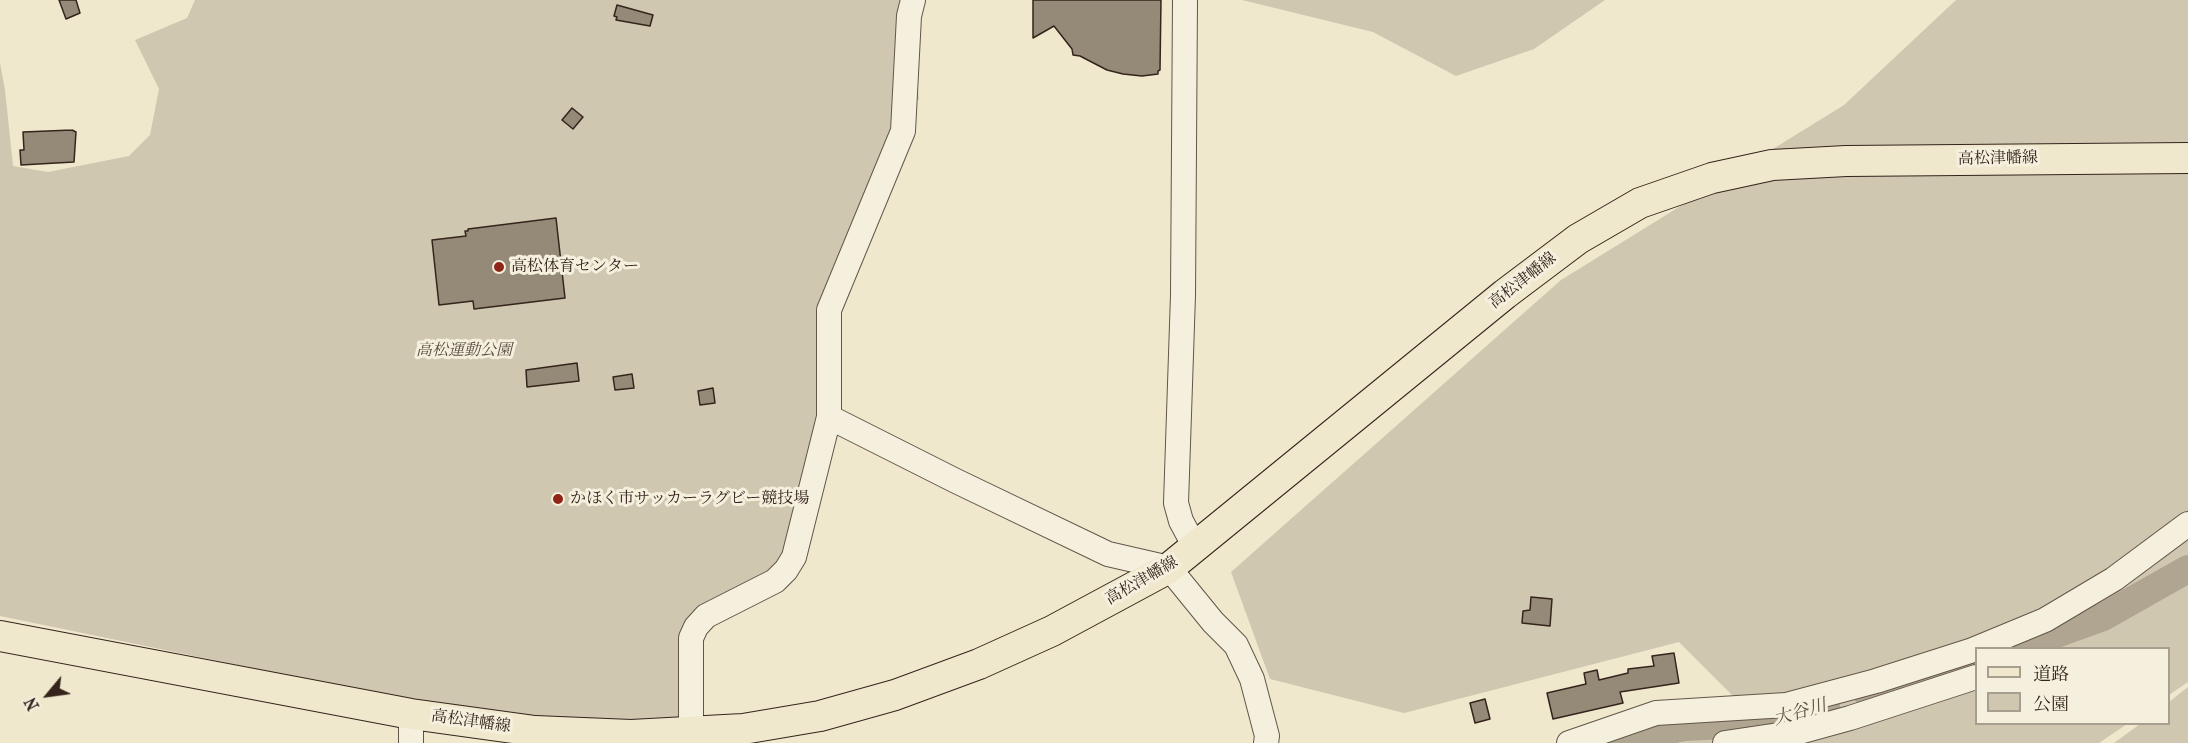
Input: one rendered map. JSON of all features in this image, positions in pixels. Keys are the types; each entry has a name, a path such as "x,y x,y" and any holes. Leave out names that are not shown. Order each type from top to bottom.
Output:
{"main road":[{"name":"高松津幡線","path":"0,636 411,728 632,735 743,729 819,716 895,695 969,668 1052,631 1169,568 1505,294 1578,239 1640,203 1712,178 1772,165 1846,161 2188,158"}],"street":[{"path":"691,732 691,638 696,627 706,616 775,581 794,557 829,417 829,310 903,131 909,16 913,0"},
{"path":"1185,0 1183,296 1176,504 1181,521 1195,547"},
{"path":"829,417 1108,554 1169,568 1236,645 1252,679 1267,736 1266,743"},
{"path":"1980,647 2045,620 2114,579 2188,524"},
{"path":"1569,743 1656,713 1786,705 1876,681 1975,649"},
{"path":"1725,743 1799,732 1975,678"}],"green space":[{"name":"高松運動公園","path":"195,0 908,0 919,100 896,98 893,138 823,307 825,403 783,567 708,606 687,721 594,722 486,711 369,692 0,616 0,63 13,166 48,172 129,156 150,135 159,89 135,40 187,18"},
{"path":"1242,0 1605,0 1534,49 1456,76 1373,32"},
{"path":"1956,0 2188,0 2188,682 2170,694 2170,647 1975,647 1975,725 2126,725 2099,743 1680,743 1735,698 1679,642 1404,713 1270,679 1231,572 1561,280 1844,105"},
{"path":"2188,687 2188,743 2114,743 2139,725 2170,725 2170,701"}],"building":[{"path":"59,0 76,0 80,13 66,19"},
{"path":"1033,0 1161,0 1160,70 1158,74 1142,76 1123,74 1107,70 1080,56 1073,55 1072,49 1054,26 1033,38"},
{"path":"617,5 653,15 650,26 616,20 617,17 614,16"},
{"path":"572,108 583,117 573,129 562,120"},
{"path":"72,130 76,132 74,162 21,165 20,150 24,150 23,132"},
{"name":"高松体育センター","path":"556,218 565,298 474,309 473,301 439,305 432,240 466,236 465,231 468,229"},
{"path":"577,363 579,381 527,387 526,370"},
{"path":"632,374 634,388 615,390 613,377"},
{"path":"713,388 715,403 700,405 698,391"},
{"path":"1531,597 1552,599 1550,626 1522,623 1523,611 1530,610"},
{"path":"1674,653 1679,683 1620,692 1623,703 1553,719 1547,693 1586,684 1584,673 1597,670 1599,680 1628,673 1628,669 1654,666 1652,656"},
{"path":"1485,699 1490,719 1475,723 1470,703"}],"waterway":[{"name":"大谷川","path":"2020,647 2103,617 2188,569"},
{"name":"大谷川","path":"1868,695 1975,662"},
{"name":"大谷川","path":"1620,743 1684,727 1767,723 1826,706"}],"place":[{"name":"高松体育センター","path":"499,267"},
{"name":"かほく市サッカーラグビー競技場","path":"558,499"}]}
